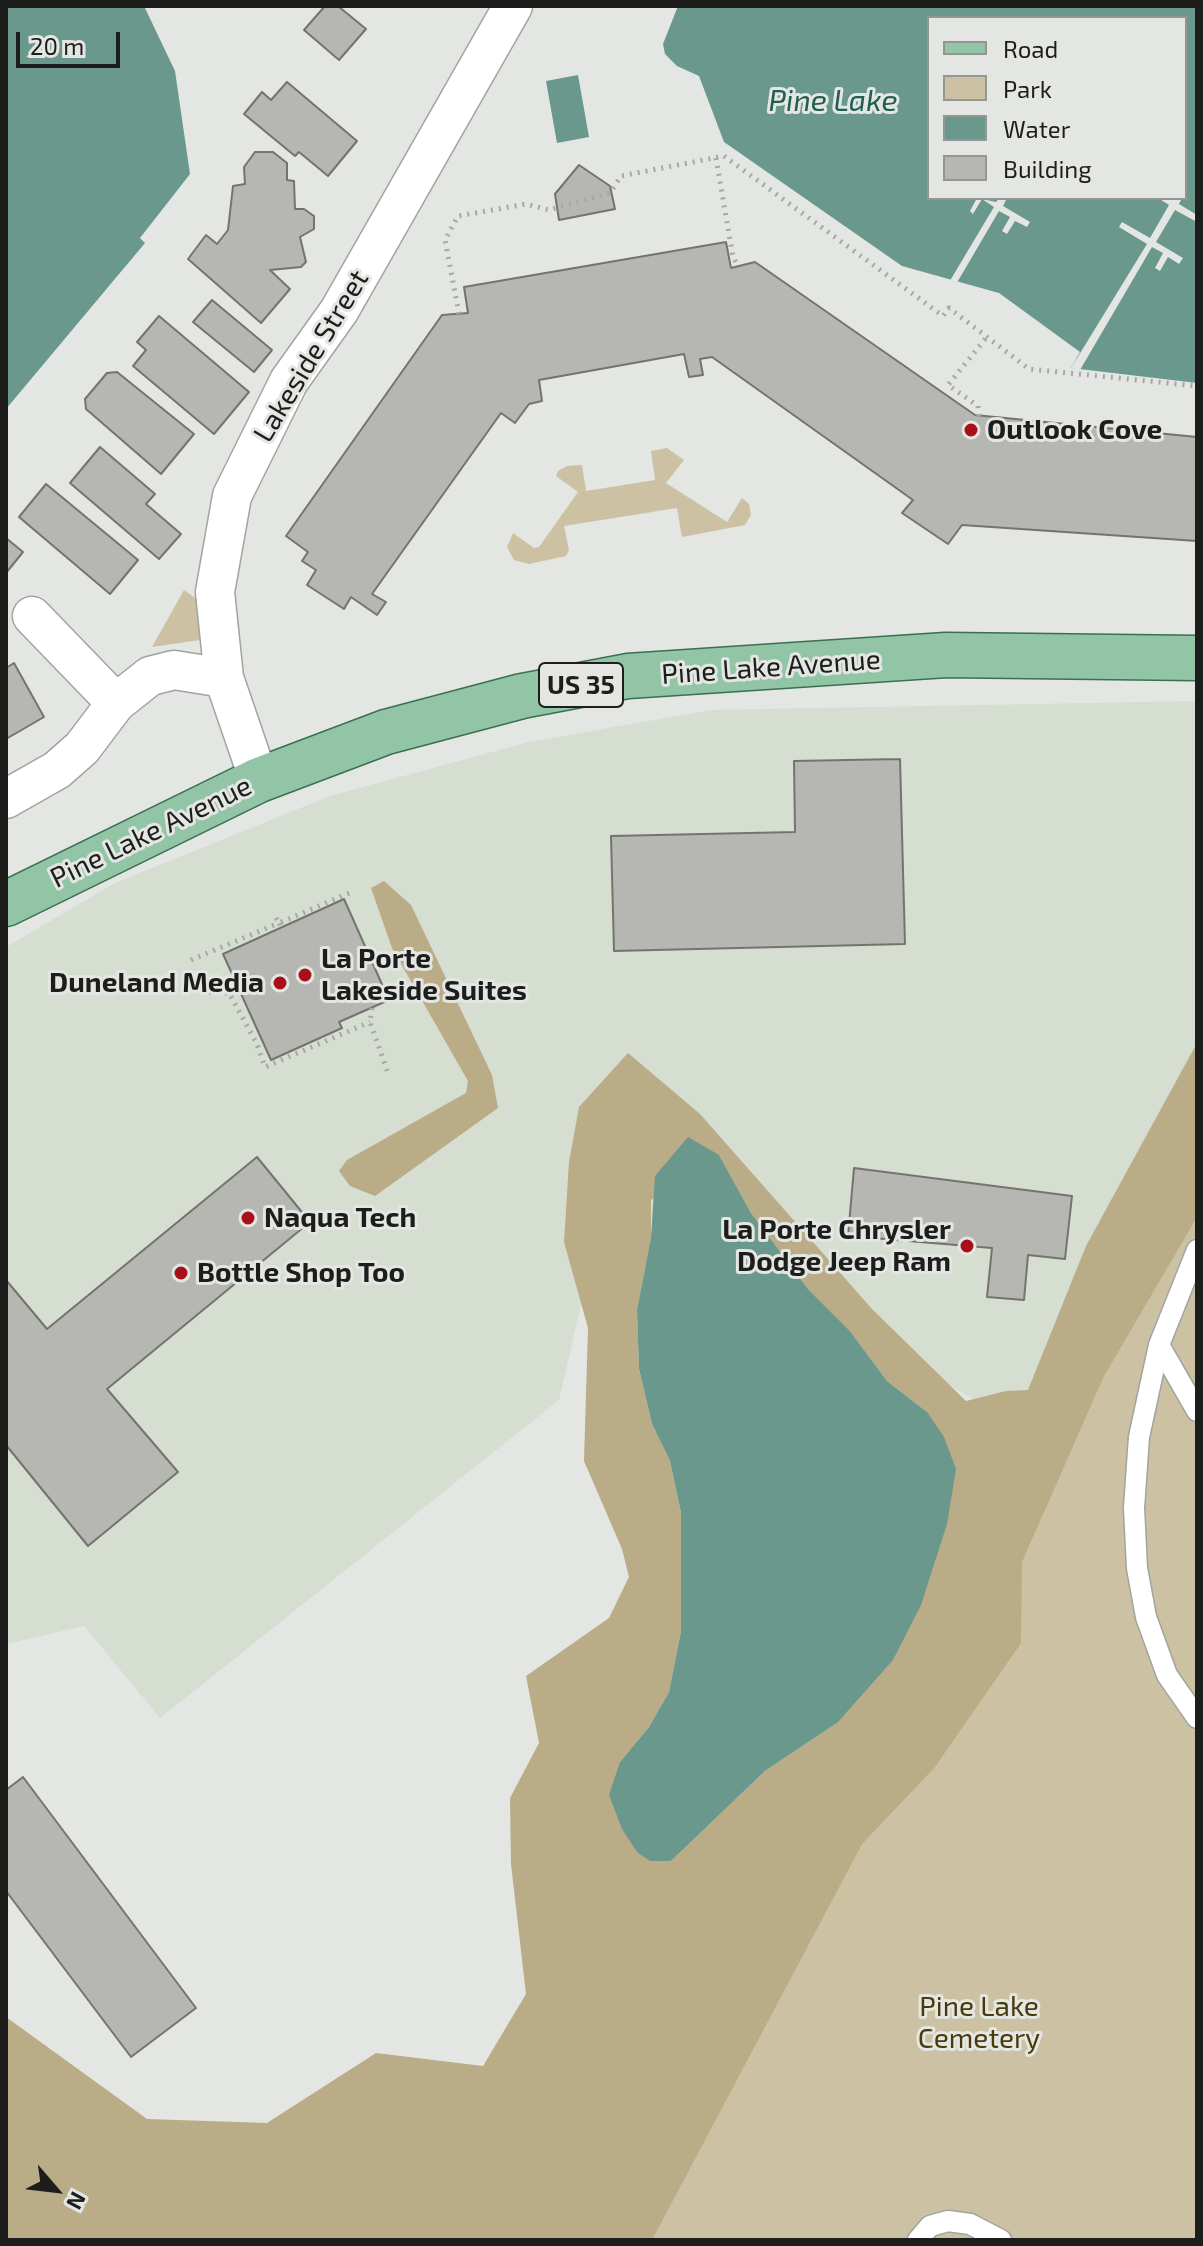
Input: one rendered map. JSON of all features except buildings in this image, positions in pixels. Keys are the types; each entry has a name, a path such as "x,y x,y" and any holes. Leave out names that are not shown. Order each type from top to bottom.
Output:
{"main road":[{"name":"Pine Lake Avenue","path":"6,904 259,780 386,732 522,696 628,676 946,655 1197,658"}],"street":[{"name":"Lakeside Street","path":"259,780 224,678 215,592 232,496 289,381 339,311 513,6"},
{"path":"32,616 116,703"},
{"path":"6,799 57,770 82,748 116,703 150,676 174,670 224,678"}],"lane":[{"path":"1197,1250 1159,1345 1139,1437 1134,1508 1137,1568 1146,1617 1167,1675 1197,1718"},
{"path":"1159,1345 1197,1411"},
{"path":"918,2240 930,2226 948,2221 970,2224 1001,2240"}],"path":[{"path":"459,314 445,240 458,216 526,204 549,210 610,193 621,176 724,156 943,316 949,308 1029,369 1197,386"},
{"path":"716,158 733,257 738,266"},
{"path":"979,416 978,406 948,385 986,338"},
{"path":"191,960 354,891"},
{"path":"209,992 229,993 260,1043 265,1067 370,1022"},
{"path":"372,1008 370,1022 388,1073"}],"shaded area":[{"name":"La Porte Chrysler Dodge Jeep Ram","path":"1197,701 1197,1151 1043,1439 863,1335 606,1196 559,1400 160,1718 84,1626 6,1644 6,947 115,883 330,796 529,742 711,710"},
{"path":"384,881 411,905 492,1075 498,1108 375,1196 350,1186 339,1171 347,1160 466,1093 468,1081 392,948 371,888"},
{"path":"1197,1043 1197,1217 1104,1376 1022,1562 1021,1643 935,1767 862,1844 652,2240 6,2240 6,2017 147,2119 267,2123 376,2053 483,2066 526,1994 511,1864 510,1798 539,1743 526,1676 609,1618 629,1577 622,1549 584,1461 588,1328 564,1242 569,1162 579,1107 628,1053 700,1114 872,1309 966,1401 1006,1391 1028,1390 1086,1246","holes":["719,1155 751,1213 808,1289 850,1331 887,1381 927,1412 837,1723 765,1771 671,1861 620,1762 649,1727 669,1692 681,1631 681,1513 670,1461 652,1424 639,1369 637,1310 651,1237 651,1200"]}],"green space":[{"path":"667,448 684,460 666,483 727,522 742,498 749,504 751,515 745,525 682,537 677,508 564,526 569,550 566,556 529,564 514,560 507,547 513,533 534,548 539,547 578,492 556,476 558,471 567,466 582,465 586,491 655,480 651,451"},
{"path":"184,590 206,606 200,640 152,647"},
{"name":"Pine Lake Cemetery","path":"1197,1151 1197,2240 616,2240"}],"water":[{"path":"6,6 144,6 175,71 190,174 140,238 145,243 6,409"},
{"name":"Pine Lake","path":"678,6 1197,6 1197,383 1071,368 1080,352 999,293 902,266 724,142 699,76 677,66 665,54 663,44"},
{"path":"578,75 589,137 557,143 546,81"},
{"path":"688,1137 719,1155 751,1213 808,1289 850,1331 887,1381 927,1412 944,1437 956,1469 947,1524 921,1605 893,1660 837,1723 765,1771 671,1861 650,1861 637,1852 622,1829 609,1795 620,1762 649,1727 669,1692 681,1631 681,1513 670,1461 652,1424 639,1369 637,1310 651,1237 655,1176"}],"pier":[{"path":"976,200 981,200 973,214 970,211"},
{"path":"984,200 1006,200 1003,206 1030,222 1027,227 1015,221 1007,234 1002,231 1010,217 999,211 955,286 948,284 994,207"},
{"path":"1161,200 1181,200 1179,204 1197,215 1197,222 1175,210 1156,242 1183,258 1179,264 1168,257 1160,271 1155,268 1163,253 1152,247 1080,370 1071,368 1147,244 1119,227 1122,222 1150,238 1169,205"}],"place":[{"name":"Outlook Cove","path":"971,430"},
{"name":"La Porte Lakeside Suites","path":"305,975"},
{"name":"Duneland Media","path":"280,983"},
{"name":"Naqua Tech","path":"248,1218"},
{"name":"La Porte Chrysler Dodge Jeep Ram","path":"967,1246"},
{"name":"Bottle Shop Too","path":"181,1273"}]}
